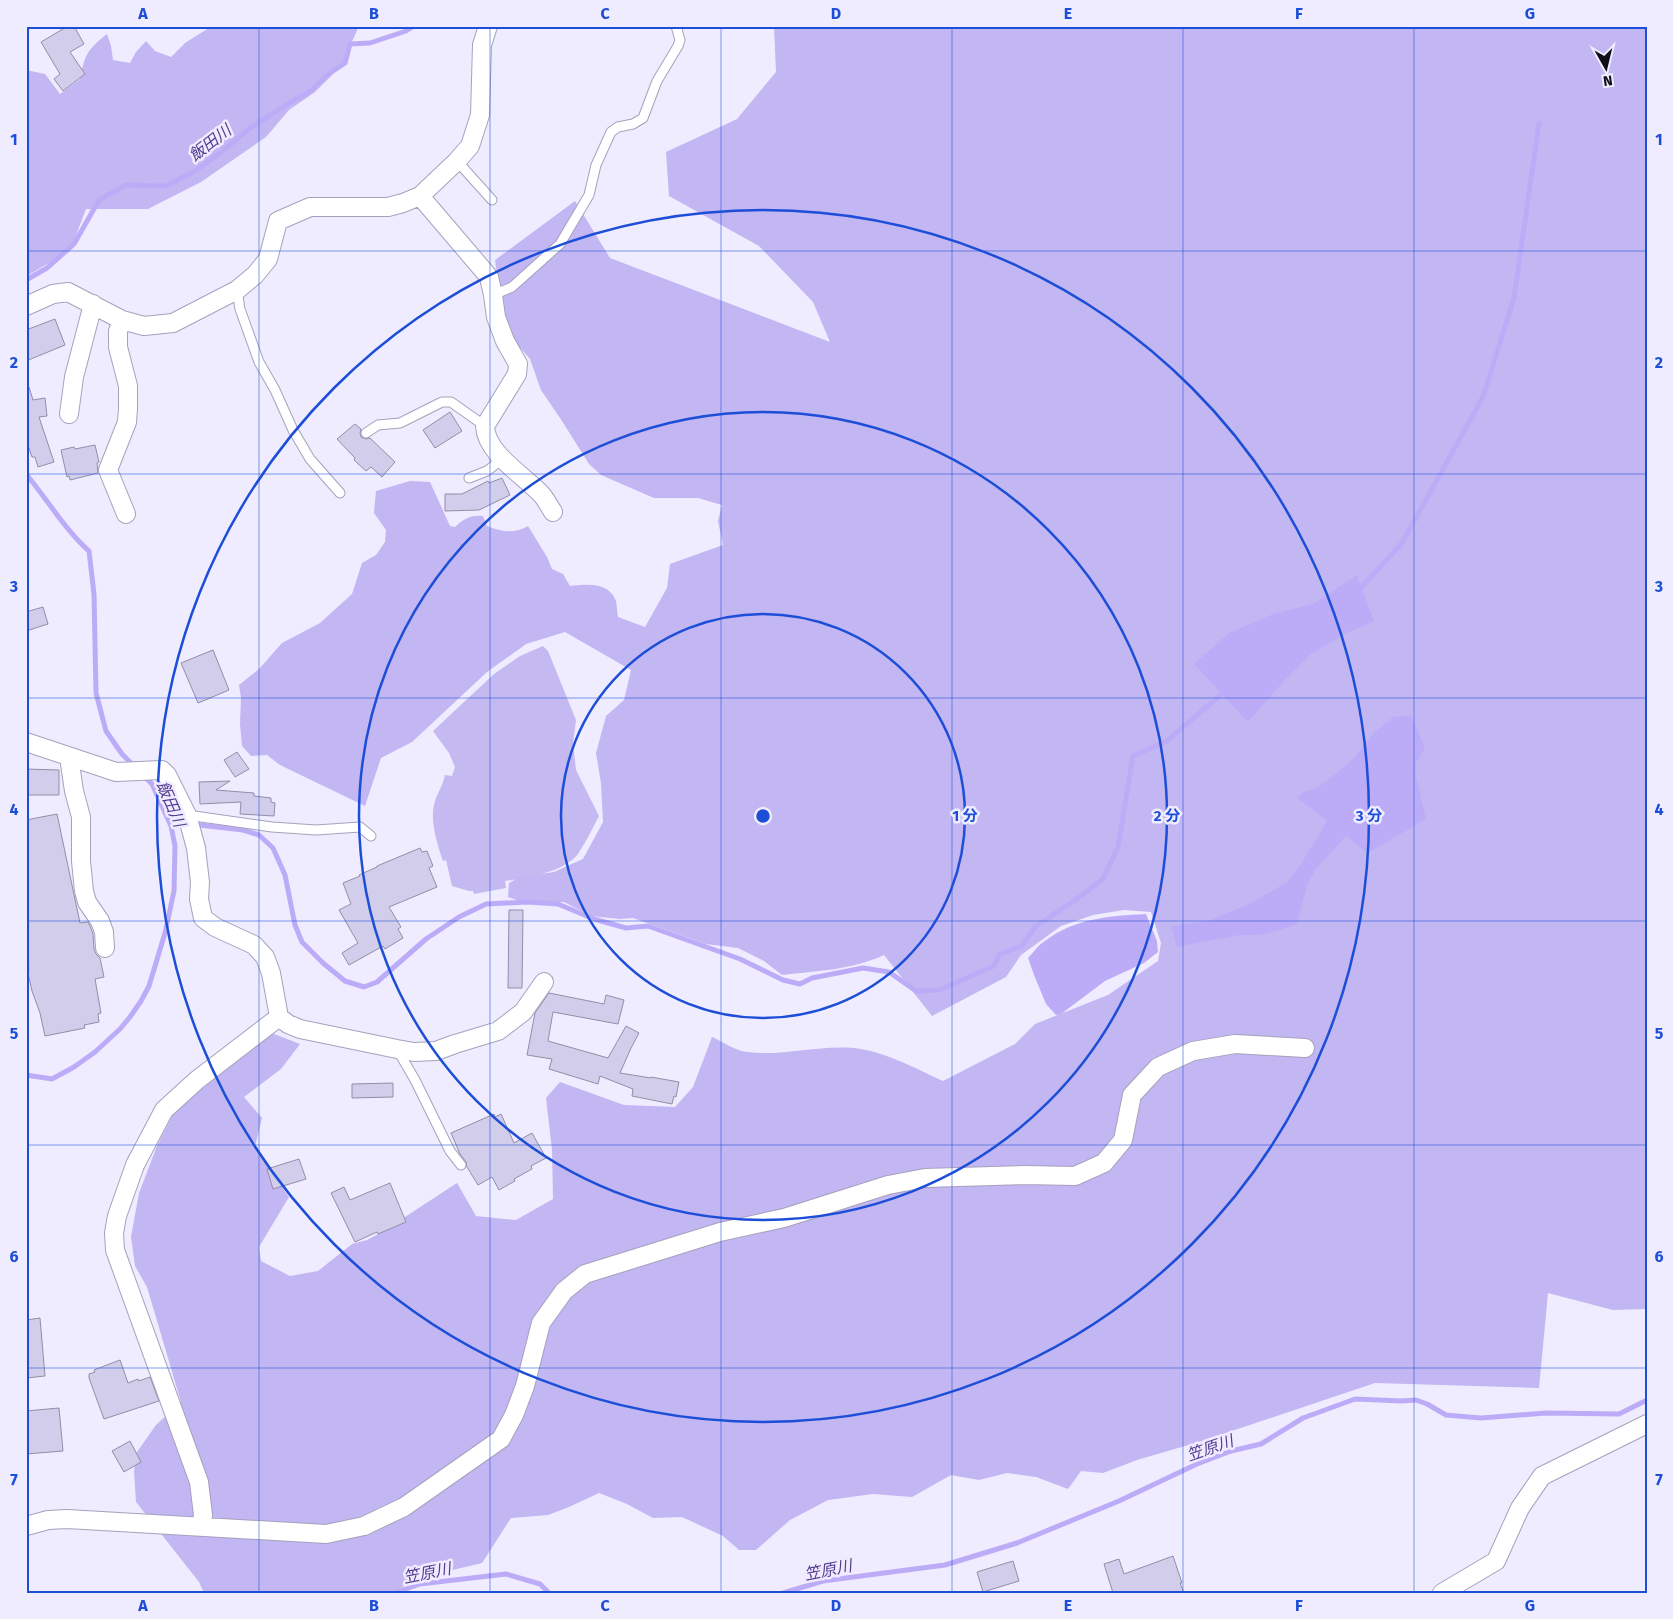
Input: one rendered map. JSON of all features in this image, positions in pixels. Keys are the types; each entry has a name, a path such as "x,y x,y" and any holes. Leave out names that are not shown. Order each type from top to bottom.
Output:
{"street":[{"path":"26,306 53,294 68,292 122,320 144,326 173,323 237,290 255,275 268,260 278,221 310,207 388,207 420,196 470,146 480,115 482,45 488,26"},
{"path":"420,196 489,277 496,317 505,341 518,364 517,374 485,426 486,433 496,452 543,496 553,512"},
{"path":"69,414 74,377 93,304"},
{"path":"122,320 118,331 118,347 129,394 127,422 108,470 126,514"},
{"path":"26,742 116,772 162,770 167,775 187,815 196,848 200,882 199,899 203,918 215,927 254,945 265,957 271,973 279,1017 288,1024 300,1029 397,1049 414,1052 436,1051 498,1031 522,1012 544,982"},
{"path":"68,757 81,817 81,861 84,892 87,902 100,921 104,932 105,948"},
{"path":"201,1527 203,1515 199,1482 115,1250 116,1216 135,1165 164,1110 197,1080 279,1017"},
{"path":"26,1526 48,1520 67,1519 326,1534 364,1526 404,1507 501,1440 514,1415 525,1386 541,1323 564,1291 585,1274 720,1232 784,1218 888,1185 925,1178 1024,1175 1075,1176 1104,1163 1123,1140 1132,1095 1158,1067 1193,1051 1235,1044 1305,1048"},
{"path":"1442,1593 1496,1562 1520,1508 1542,1476 1647,1424"}],"lane":[{"path":"493,294 512,288 560,244 589,195 596,165 611,132 618,126 633,124 642,118 657,81 678,46 680,40 676,26"},
{"path":"457,161 492,200"},
{"path":"237,290 240,310 259,362 275,390 293,430 310,459 340,493"},
{"path":"366,433 378,425 400,423 442,402 452,402 485,426"},
{"path":"469,478 488,471 496,464 496,452"},
{"path":"187,815 272,827 316,830 360,828 371,836"},
{"path":"397,1049 415,1080 450,1151 461,1165"}],"shaded area":[{"path":"212,26 359,26 341,66 315,92 289,110 266,137 201,182 148,209 86,209 70,251 30,274 26,274 26,70 45,74 60,94 80,79 88,53 107,34 113,60 130,63 136,52 146,41 155,51 171,57 185,43"},
{"path":"774,26 1647,26 1647,1309 1613,1310 1548,1293 1539,1388 1375,1383 1202,1441 1137,1460 1103,1473 1081,1471 1068,1489 1036,1477 1007,1473 979,1480 951,1475 912,1497 873,1494 828,1500 790,1520 756,1550 739,1550 723,1536 682,1517 653,1518 627,1504 599,1493 548,1515 511,1518 482,1563 419,1578 392,1593 204,1593 199,1582 136,1502 134,1471 137,1452 156,1425 181,1402 147,1287 135,1266 131,1237 139,1193 157,1146 175,1110 269,1032 300,1044 281,1069 244,1097 262,1118 255,1147 289,1197 259,1247 261,1261 290,1276 318,1271 352,1244 367,1240 382,1232 457,1183 476,1216 516,1220 553,1199 552,1150 546,1098 560,1082 624,1105 675,1107 693,1087 712,1037 733,1048 747,1052 776,1053 832,1048 872,1051 893,1058 943,1081 1015,1044 1035,1024 1108,995 1158,961 1161,943 1151,912 1124,910 1093,915 1061,926 1021,955 1006,977 932,1016 884,955 847,967 782,975 764,961 738,948 706,944 633,918 620,919 591,916 564,902 528,904 508,897 509,883 520,877 554,872 583,859 603,822 601,783 596,753 606,716 624,700 631,670 565,632 526,644 487,672 412,742 381,758 365,806 280,765 267,755 251,756 242,746 239,685 259,669 282,643 320,623 352,594 362,563 376,555 385,542 386,530 374,513 376,491 410,481 430,482 450,526 455,527 468,518 483,516 487,526 498,530 513,531 528,526 552,569 563,574 570,586 590,585 603,587 613,595 616,601 618,617 645,627 667,588 670,564 723,545 718,521 722,505 698,498 654,498 601,475 589,464 541,390 530,359 510,336 502,307 495,260 575,201 610,258 830,342 813,302 759,246 669,196 666,152 737,119 776,72"},
{"path":"1357,575 1374,621 1349,632 1311,654 1283,682 1248,722 1194,664 1229,633 1273,614 1313,604"},
{"path":"543,646 548,651 576,720 573,743 576,770 599,816 578,854 564,865 544,873 505,881 506,888 474,894 473,891 452,886 446,860 443,861 436,839 433,808 445,775 452,776 455,767 449,753 433,731 494,674 520,656"},
{"path":"1411,715 1425,748 1416,762 1415,772 1426,819 1368,853 1346,836 1316,869 1307,885 1297,924 1259,935 1239,935 1177,947 1171,926 1208,921 1247,905 1286,883 1301,864 1327,821 1297,798 1303,792 1315,789 1327,781 1353,759 1373,734 1393,717"},
{"path":"1146,914 1157,941 1158,952 1144,963 1105,981 1061,1014 1056,1015 1046,1004 1028,958 1036,949 1056,933 1068,927 1106,917"}],"building":[{"path":"68,26 74,26 84,44 70,52 85,74 63,91 54,79 60,74 41,42"},
{"path":"55,319 65,345 26,361 26,330"},
{"path":"29,387 33,400 45,398 47,416 39,417 54,462 38,467 26,440 26,388"},
{"path":"450,412 462,431 435,448 423,430"},
{"path":"355,424 361,429 361,437 370,438 395,462 382,477 371,467 366,471 354,460 355,458 337,439"},
{"path":"95,445 99,462 97,463 98,473 70,480 69,476 67,477 61,450"},
{"path":"502,478 510,495 479,510 445,511 445,494 462,494 488,481 489,483"},
{"path":"43,607 48,624 26,631 26,612"},
{"path":"213,650 229,690 198,703 181,663"},
{"path":"237,752 249,769 235,777 224,760"},
{"path":"26,769 59,770 59,795 26,795"},
{"path":"230,781 216,790 254,793 254,796 271,798 271,802 275,803 274,816 240,814 241,802 200,804 199,782"},
{"path":"57,814 80,923 88,922 90,926 93,934 94,949 100,958 104,977 95,979 101,1013 98,1014 99,1022 84,1025 85,1028 45,1036 27,969 29,969 26,952 26,820"},
{"path":"420,848 422,852 427,851 433,866 429,868 437,887 389,907 401,927 398,929 403,938 385,949 383,946 349,965 342,953 358,943 339,910 351,904 343,883"},
{"path":"509,910 523,910 522,988 508,988"},
{"path":"549,993 604,1004 606,995 624,1000 618,1024 553,1012 548,1041 608,1058 626,1026 639,1033 620,1073 679,1082 676,1097 674,1096 672,1104 632,1096 633,1089 600,1076 598,1084 549,1069 552,1059 527,1055 535,1013"},
{"path":"393,1083 393,1097 352,1098 352,1084"},
{"path":"494,1114 495,1117 501,1114 514,1143 532,1133 546,1158 531,1166 532,1169 499,1190 492,1177 478,1185 460,1154 451,1133"},
{"path":"299,1159 306,1179 273,1189 267,1169"},
{"path":"390,1183 406,1222 355,1242 331,1193 344,1187 350,1200"},
{"path":"40,1318 45,1376 26,1378 26,1320"},
{"path":"120,1360 128,1383 150,1377 159,1401 104,1419 89,1374 95,1372 94,1370"},
{"path":"59,1408 63,1451 26,1454 26,1411"},
{"path":"130,1441 141,1462 124,1472 112,1451"},
{"path":"1173,1556 1184,1593 1113,1593 1104,1564 1119,1559 1124,1574"},
{"path":"1013,1561 1019,1581 983,1592 977,1572"}],"waterway":[{"name":"飯田川","path":"26,280 47,268 74,244 99,200 126,185 166,186 195,171 249,129 309,92 330,73 345,63 350,44 370,43 406,31 414,26"},
{"path":"1358,591 1402,543 1483,397 1514,298 1539,123"},
{"name":"飯田川","path":"26,474 64,524 89,551 94,594 96,693 106,731 122,754 135,767"},
{"path":"171,826 199,825 243,830 259,835 273,848 285,875 295,925 302,942 345,981 364,987 377,982 426,939 459,917 486,904 528,902 558,904 594,919 626,928 648,926 740,959 783,980 800,984 812,978 863,968 889,972 916,991 939,990 994,966 1000,954 1022,946 1035,927 1103,879 1118,847 1133,756 1167,741 1226,690"},
{"name":"飯田川","path":"26,1075 52,1079 74,1067 95,1052 130,1017 149,986 165,933 174,891 175,846 171,826 152,784 143,775"},
{"name":"笠原川","path":"783,1593 823,1581 945,1565 1017,1543 1119,1501 1197,1464 1231,1451 1261,1444 1303,1418 1355,1399 1416,1400 1446,1415 1481,1418 1546,1413 1619,1414 1647,1400"},
{"name":"笠原川","path":"394,1593 420,1584 506,1574 540,1584 549,1593"}]}
